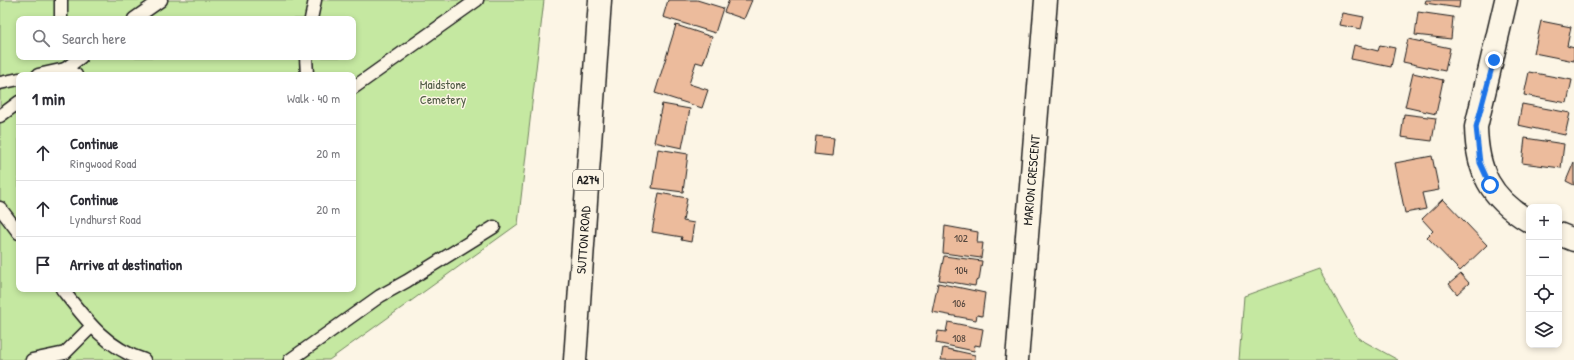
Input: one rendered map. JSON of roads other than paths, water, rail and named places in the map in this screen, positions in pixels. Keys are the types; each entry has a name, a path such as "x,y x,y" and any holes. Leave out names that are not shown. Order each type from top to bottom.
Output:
{"street":[{"name":"SUTTON ROAD","path":"575,360 600,0"},
{"name":"MARION CRESCENT","path":"1018,360 1046,0"},
{"path":"1506,0 1476,127 1480,163 1490,185 1511,209 1526,219"},
{"path":"1562,235 1574,240"}],"lane":[{"path":"61,0 61,16"},
{"path":"138,16 161,0"},
{"path":"312,16 315,0"},
{"path":"356,86 477,0"},
{"path":"50,72 62,69 77,60"},
{"path":"305,72 306,60"},
{"path":"0,83 16,80"},
{"path":"0,116 16,104"},
{"path":"0,208 16,229"},
{"path":"290,360 380,296 494,227"},
{"path":"64,292 91,327 117,347 144,360"},
{"path":"32,360 57,357 65,353 91,327"}],"park label":[{"name":"Maidstone Cemetery","path":"443,92"}]}
